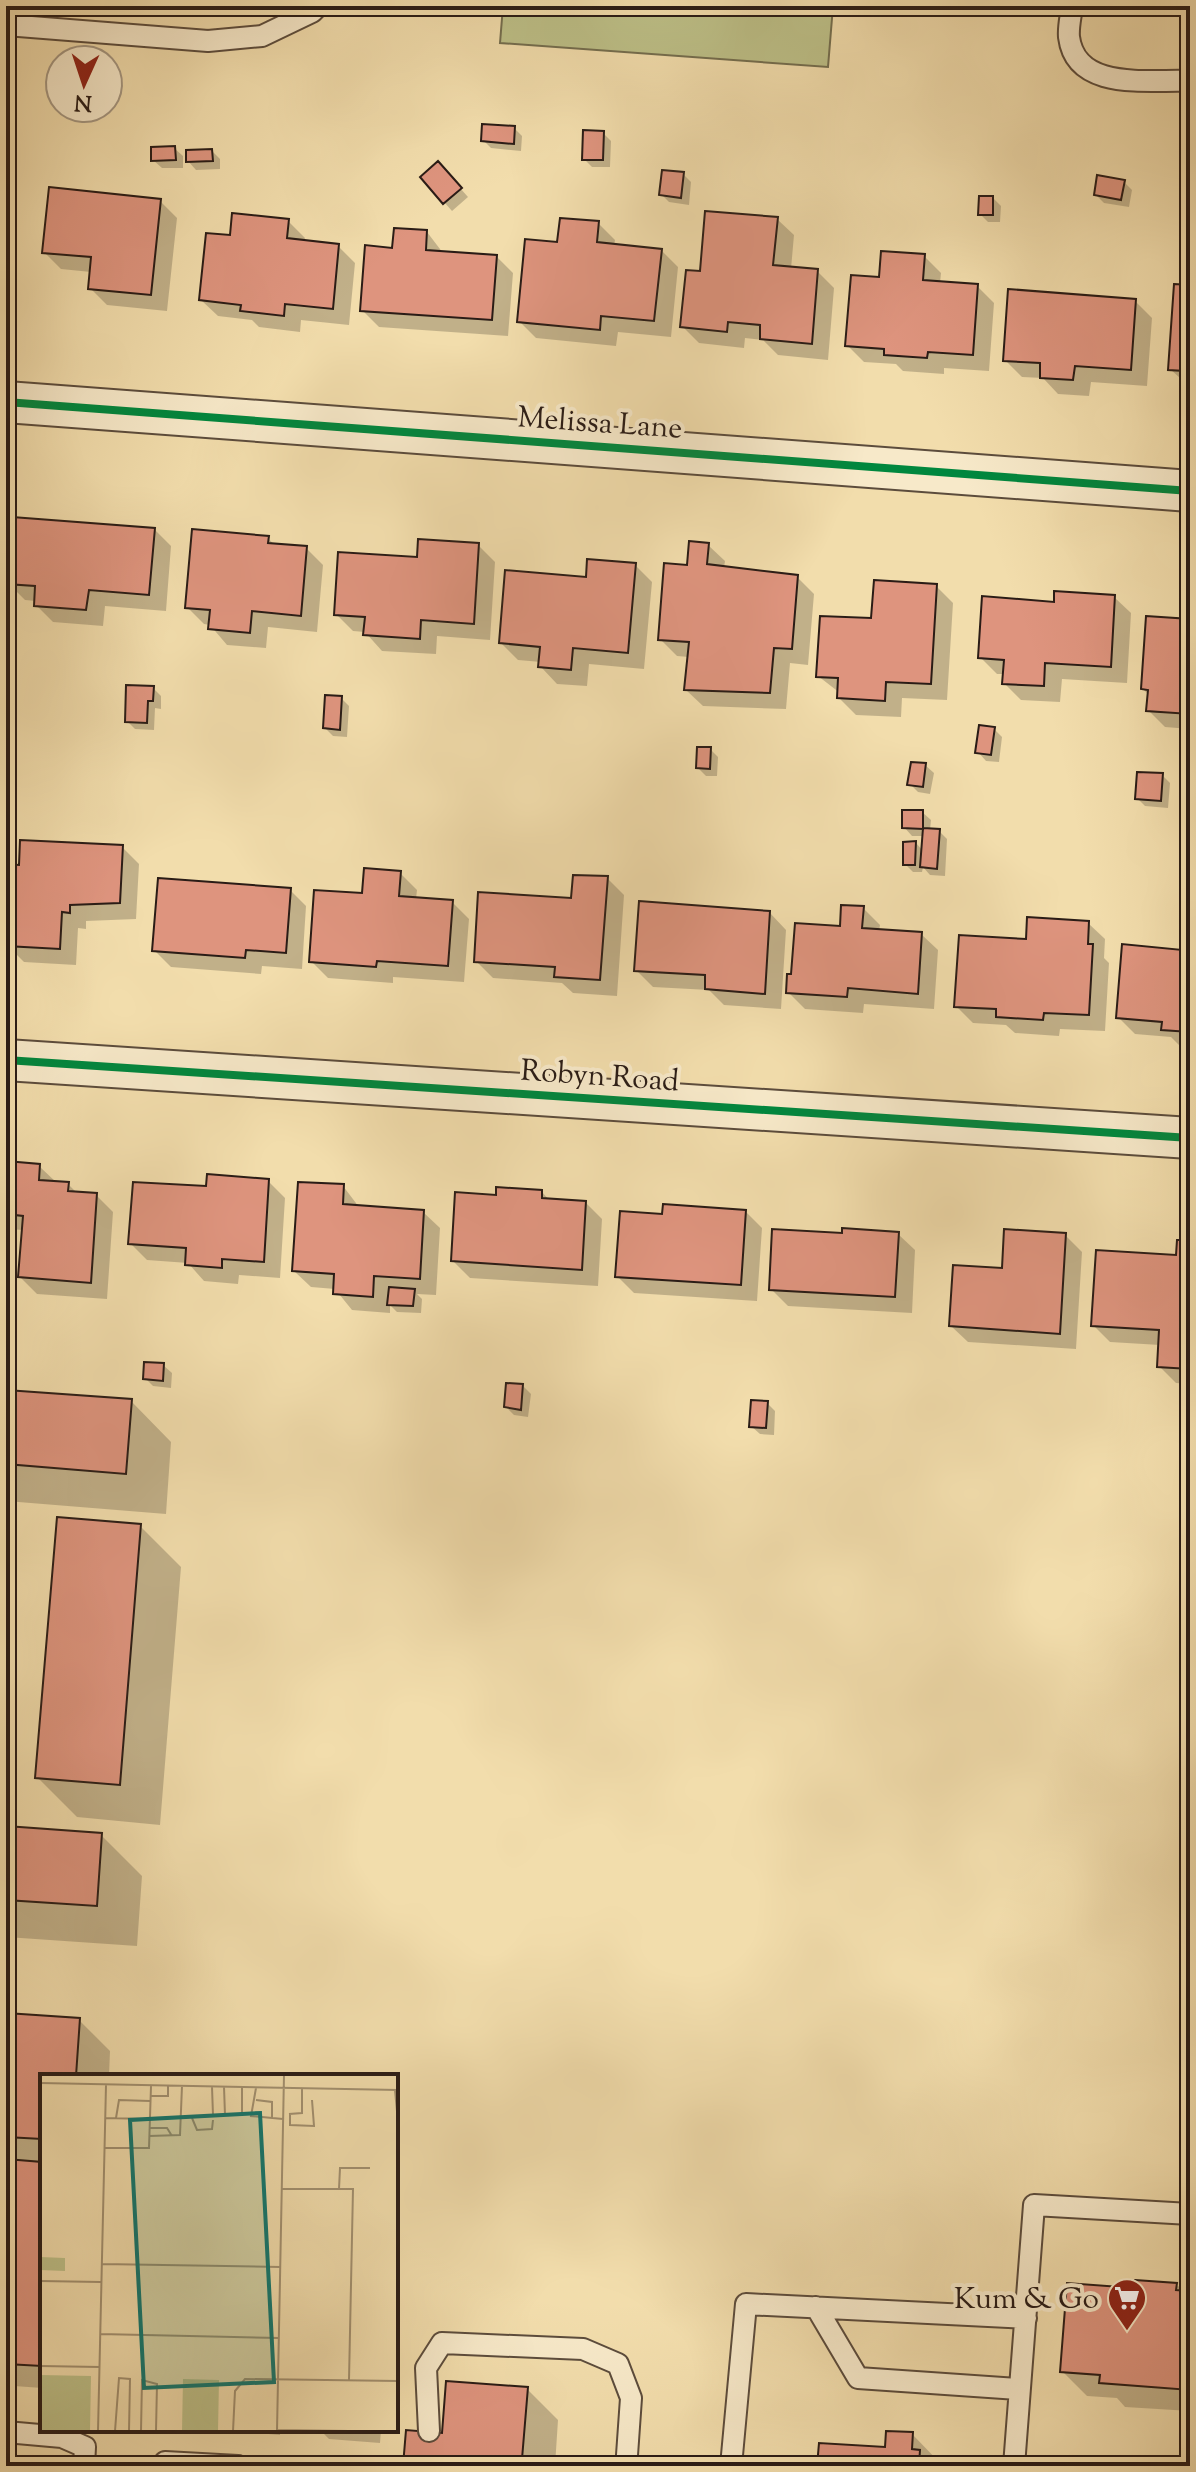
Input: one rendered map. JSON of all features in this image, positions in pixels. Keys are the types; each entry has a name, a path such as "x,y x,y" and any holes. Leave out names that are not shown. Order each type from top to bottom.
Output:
{"street":[{"name":"Melissa Lane","path":"6,402 1190,491"},
{"name":"Robyn Road","path":"6,1060 1190,1138"}],"lane":[{"path":"6,25 208,41 262,36 312,12 318,6"},
{"path":"1072,6 1069,37 1079,64 1097,76 1190,81"},
{"path":"1014,2466 1034,2205 1190,2214"},
{"path":"731,2466 746,2304 1026,2318"},
{"path":"816,2307 858,2378 1018,2389"},
{"path":"429,2431 426,2368 442,2343 583,2349 618,2364 631,2398 627,2455"},
{"path":"6,2432 62,2437 85,2447 84,2466"},
{"path":"165,2466 165,2462 238,2466"}],"green space":[{"path":"503,6 833,6 828,67 500,43"}],"building":[{"path":"482,124 515,126 514,144 481,141"},
{"path":"583,130 604,131 603,160 582,160"},
{"path":"175,146 176,160 151,161 151,147"},
{"path":"212,149 213,161 186,162 186,150"},
{"path":"438,161 462,188 443,204 420,177"},
{"path":"662,170 684,172 681,198 659,195"},
{"path":"1097,175 1125,180 1121,200 1094,195"},
{"path":"49,187 161,199 151,295 88,289 91,257 42,253"},
{"path":"979,196 993,196 993,215 978,215"},
{"path":"705,211 778,217 773,265 818,269 812,344 760,339 760,325 728,322 727,332 680,327 686,270 700,271"},
{"path":"232,213 289,219 287,238 339,244 333,309 285,304 284,316 240,311 241,305 199,300 206,233 230,235"},
{"path":"560,218 599,221 597,242 662,249 654,321 601,316 600,330 517,322 525,239 557,242"},
{"path":"394,228 427,230 426,250 497,255 492,320 360,311 365,245 392,248"},
{"path":"881,251 925,254 923,280 978,284 973,355 928,352 927,358 884,355 884,349 845,346 851,275 879,277"},
{"path":"1174,284 1190,285 1190,384 1184,384 1185,371 1168,370"},
{"path":"1008,289 1136,299 1131,370 1075,366 1073,380 1040,378 1040,363 1003,361"},
{"path":"12,517 155,528 149,595 89,590 86,610 34,606 35,586 6,584"},
{"path":"192,529 269,536 268,543 307,546 301,616 252,611 250,633 208,629 210,610 185,608"},
{"path":"418,539 479,543 474,624 421,620 420,639 363,635 365,617 334,615 338,552 417,557"},
{"path":"689,541 709,543 707,564 798,575 792,649 774,648 770,693 684,690 689,642 658,640 664,563 687,565"},
{"path":"587,559 636,563 628,653 573,648 571,670 538,667 540,647 499,643 505,570 586,577"},
{"path":"874,580 937,584 931,684 886,682 885,701 837,698 838,678 816,677 820,616 871,618"},
{"path":"1054,591 1115,595 1111,667 1045,663 1044,686 1002,684 1004,660 978,658 982,596 1054,602"},
{"path":"1146,616 1190,619 1190,714 1146,711 1148,690 1141,689"},
{"path":"126,685 154,686 153,701 148,701 147,723 125,722"},
{"path":"325,695 342,696 340,730 323,728"},
{"path":"979,725 995,727 991,755 975,753"},
{"path":"697,747 711,747 710,769 696,768"},
{"path":"911,762 926,763 923,787 907,785"},
{"path":"1137,772 1163,773 1161,801 1135,799"},
{"path":"902,810 923,810 923,829 902,828"},
{"path":"923,828 940,829 937,869 920,867"},
{"path":"20,840 123,845 120,903 70,905 70,913 62,912 60,949 6,946 6,864 19,865"},
{"path":"916,841 915,865 903,865 903,842"},
{"path":"364,868 401,871 399,896 453,900 448,966 377,961 376,967 309,962 314,890 362,893"},
{"path":"573,875 608,876 600,980 554,977 555,967 474,962 478,892 571,898"},
{"path":"158,878 291,888 286,953 246,950 245,958 152,951"},
{"path":"639,901 770,911 765,994 705,989 705,975 634,971"},
{"path":"841,905 864,906 862,928 922,932 918,994 848,988 847,997 786,993 787,974 791,974 795,923 840,926"},
{"path":"1027,917 1089,921 1088,944 1093,944 1089,1015 1044,1013 1043,1020 996,1017 996,1009 954,1007 959,935 1026,939"},
{"path":"1184,928 1190,928 1190,1032 1161,1030 1162,1022 1116,1018 1122,944 1182,950"},
{"path":"6,1161 40,1164 39,1180 69,1182 68,1191 97,1193 91,1283 18,1277 23,1216 6,1214"},
{"path":"207,1174 269,1179 264,1262 222,1259 222,1268 185,1265 186,1248 128,1244 133,1182 206,1186"},
{"path":"298,1182 344,1184 343,1204 424,1210 420,1279 374,1276 373,1297 333,1294 334,1274 292,1271"},
{"path":"496,1187 542,1190 542,1198 586,1201 582,1270 451,1261 455,1192 496,1195"},
{"path":"663,1204 746,1210 741,1285 615,1277 620,1211 662,1214"},
{"path":"842,1228 899,1232 895,1297 769,1290 772,1229 842,1233"},
{"path":"1004,1229 1066,1233 1060,1334 949,1326 953,1265 1002,1268"},
{"path":"1177,1240 1190,1240 1190,1369 1157,1367 1159,1330 1091,1326 1096,1250 1176,1255"},
{"path":"389,1287 415,1289 413,1306 387,1305"},
{"path":"144,1362 164,1363 163,1381 143,1379"},
{"path":"506,1383 523,1384 521,1410 504,1407"},
{"path":"6,1390 132,1399 126,1474 6,1464"},
{"path":"751,1400 768,1401 766,1428 749,1427"},
{"path":"57,1517 141,1524 120,1785 35,1778"},
{"path":"6,1826 102,1833 97,1906 6,1900"},
{"path":"6,2013 80,2018 76,2074 40,2074 40,2139 6,2137"},
{"path":"6,2159 40,2162 40,2366 6,2364"},
{"name":"Kum & Go","path":"1135,2280 1177,2283 1176,2290 1190,2291 1190,2390 1099,2383 1100,2375 1060,2372 1067,2283 1134,2288"},
{"path":"446,2381 528,2387 522,2459 533,2460 533,2466 403,2466 406,2430 442,2433"},
{"path":"886,2431 913,2432 912,2449 920,2450 919,2466 817,2466 819,2443 885,2447"},
{"path":"7,2456 65,2462 65,2466 6,2466"}],"cycle path":[{"path":"6,402 1190,491"},
{"path":"6,1060 1190,1138"}],"place":[{"name":"Kum & Go","path":"1127,2332"}]}
